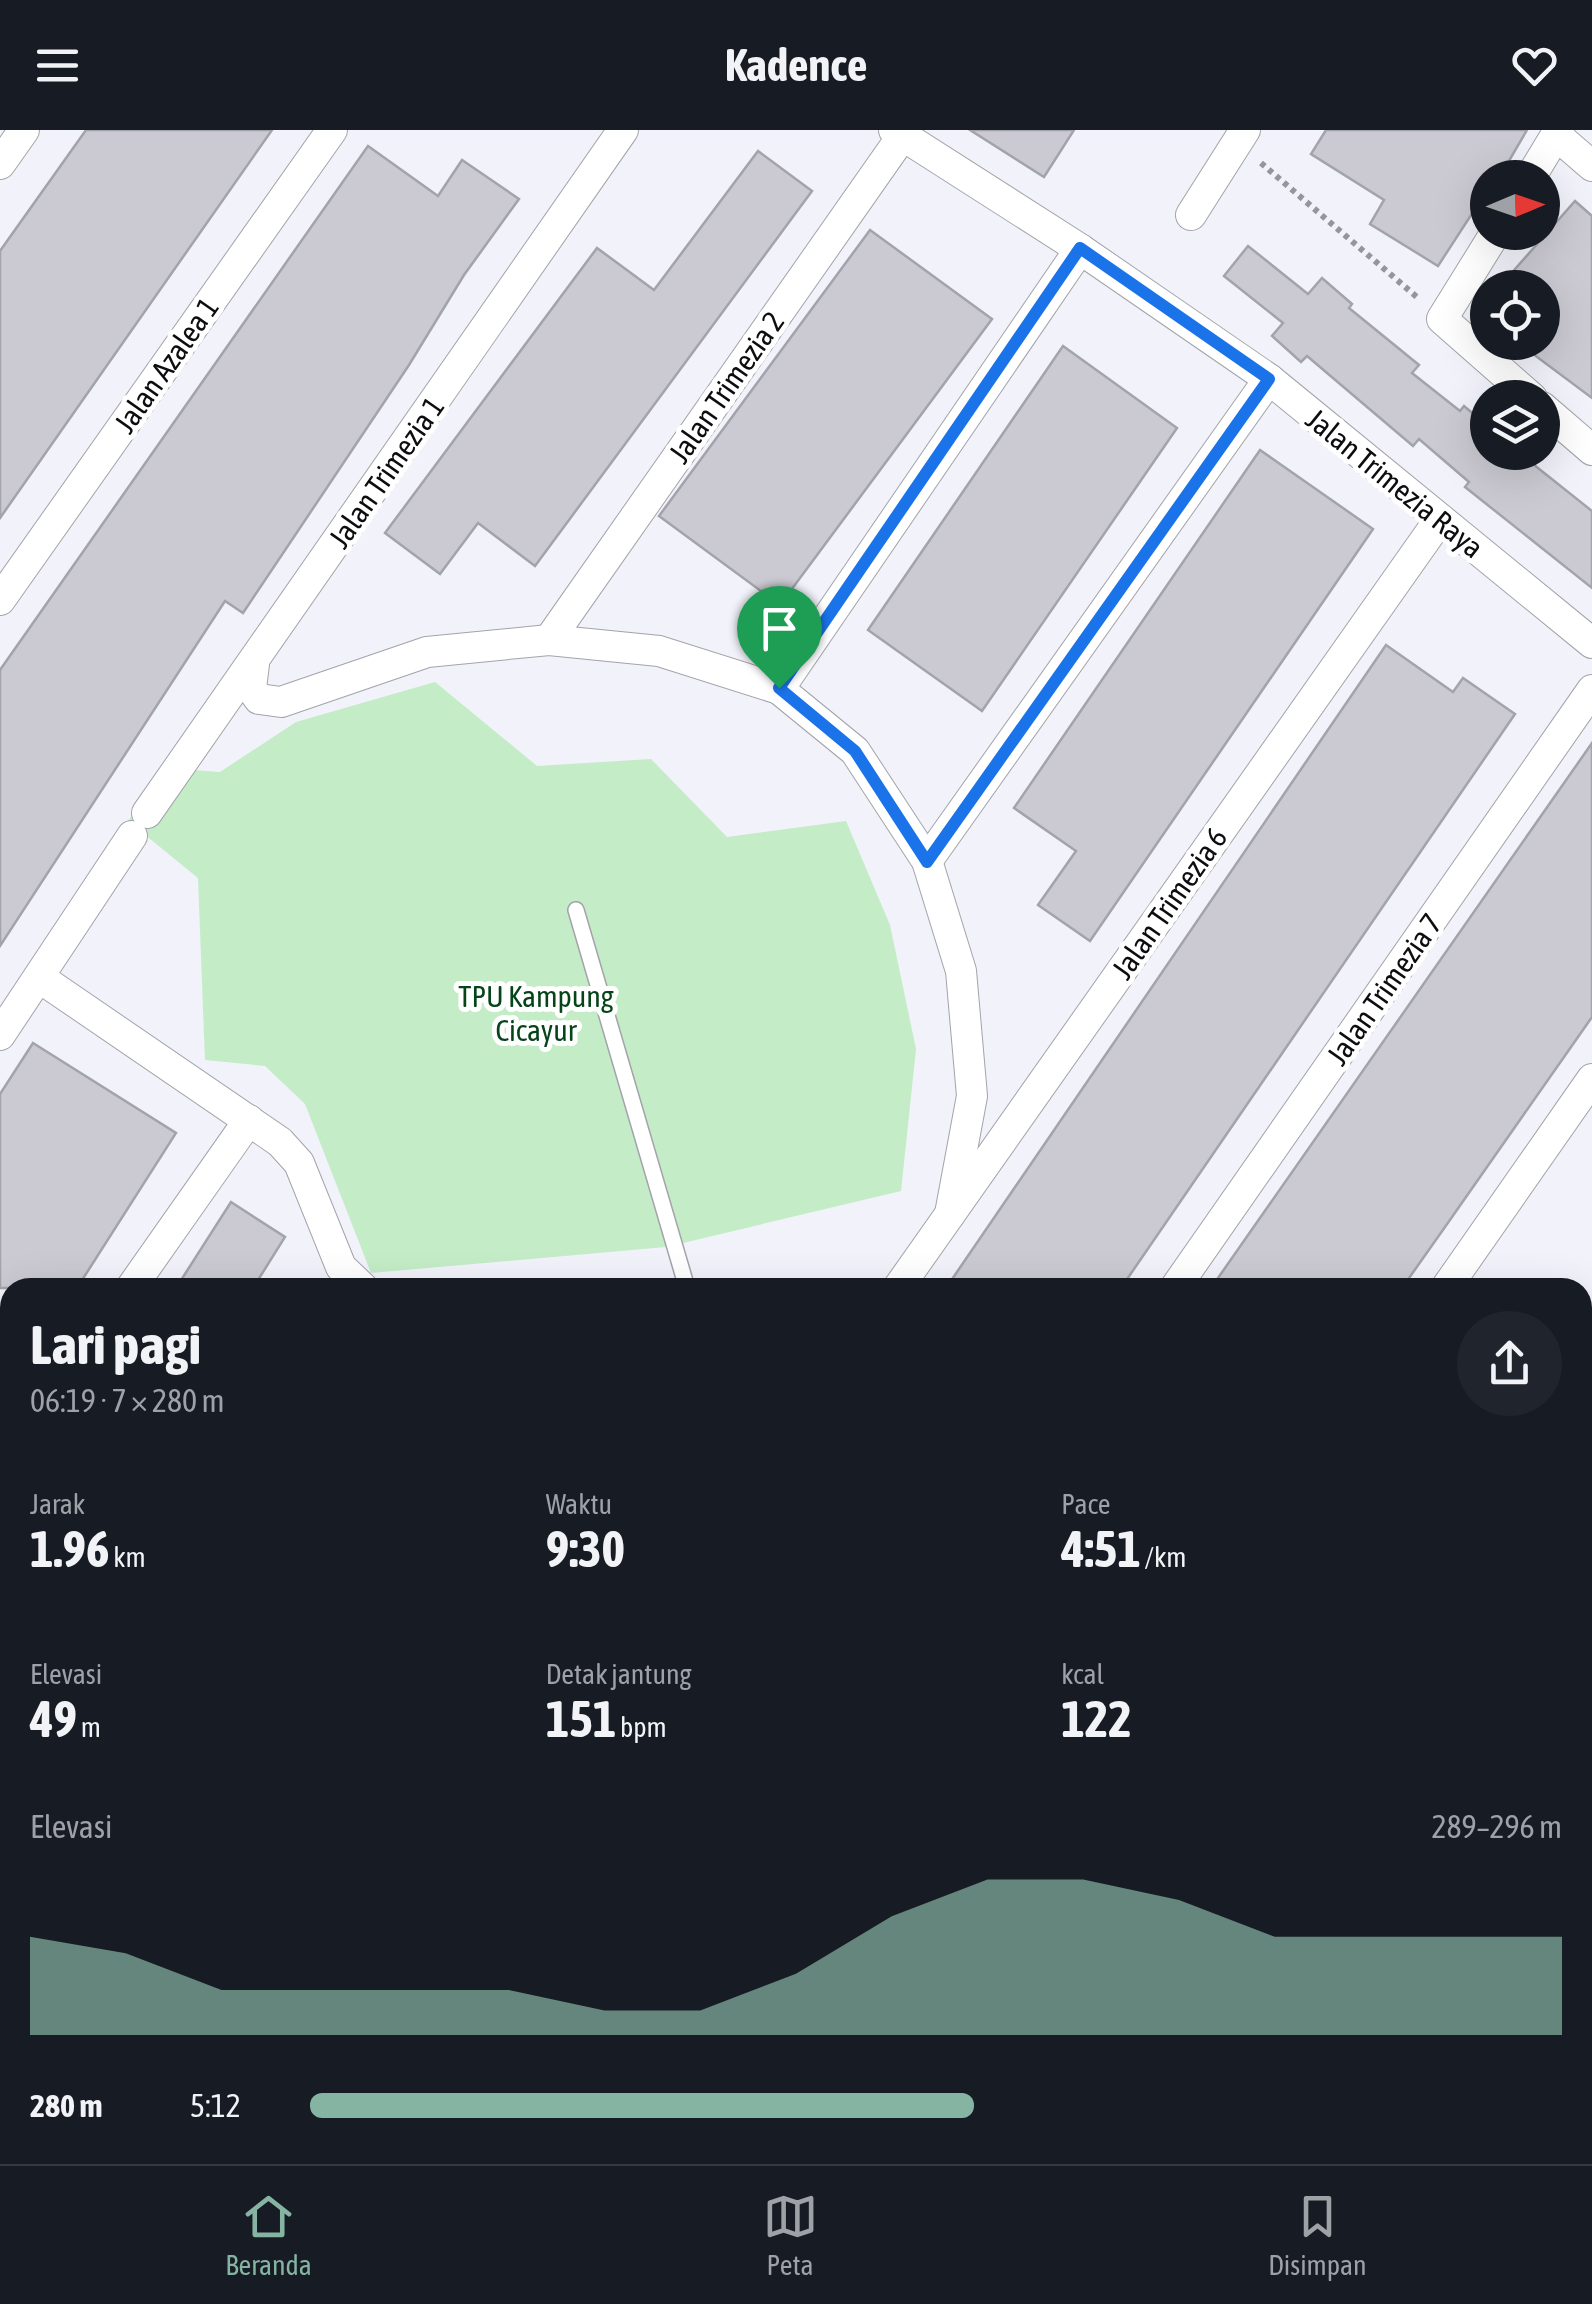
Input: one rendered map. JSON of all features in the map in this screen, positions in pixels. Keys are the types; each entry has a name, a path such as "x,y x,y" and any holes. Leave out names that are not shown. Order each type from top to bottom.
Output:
{"street":[{"path":"0,164 24,130"},
{"name":"Jalan Azalea 1","path":"0,600 332,130"},
{"name":"Jalan Trimezia 1","path":"0,1034 140,825 623,130"},
{"name":"Jalan Trimezia Raya","path":"898,132 1080,248 1269,379 1592,643"},
{"name":"Jalan Trimezia 2","path":"548,640 898,132"},
{"path":"1541,160 1558,133 1592,166"},
{"path":"1191,215 1233,134"},
{"path":"779,688 1080,248"},
{"path":"1485,250 1442,319 1511,380"},
{"path":"927,862 1269,379"},
{"path":"1560,422 1592,450"},
{"name":"Jalan Trimezia 6","path":"905,1278 1440,520"},
{"path":"254,664 252,688 259,699 281,702 428,652 548,640 659,651 779,688 855,751 927,862 961,971 972,1096 950,1214"},
{"name":"Jalan Trimezia 7","path":"1182,1278 1592,690"},
{"path":"40,978 280,1142 299,1163 340,1267 352,1278"},
{"path":"1453,1278 1592,1080"},
{"path":"138,1278 249,1120"}],"lane":[{"path":"576,910 684,1278"}],"path":[{"path":"1233,134 1442,319"}],"green space":[{"name":"TPU Kampung Cicayur","path":"435,682 537,766 651,759 727,837 846,821 890,925 916,1049 901,1191 666,1247 371,1273 305,1104 265,1066 205,1060 198,878 128,821 166,768 220,772 296,722"}],"building":[{"path":"86,130 272,130 0,518 0,251"},
{"path":"970,130 1074,130 1044,177"},
{"path":"1326,130 1527,130 1510,160 1470,160 1470,217 1438,266 1370,224 1384,200 1311,154"},
{"path":"368,146 438,196 462,160 519,199 464,275 409,365 243,613 225,601 0,946 0,670"},
{"path":"758,151 812,191 535,566 478,523 440,574 385,533 597,248 654,290"},
{"path":"1575,201 1592,216 1592,398 1541,360 1560,360 1560,270 1514,270 1532,250 1560,250 1560,218"},
{"path":"870,230 992,319 780,605 659,516"},
{"path":"1248,246 1308,294 1322,278 1352,304 1349,308 1419,365 1412,373 1460,411 1464,406 1470,411 1470,470 1541,470 1592,511 1592,588 1465,487 1469,482 1419,439 1413,446 1307,356 1301,362 1272,336 1283,323 1224,276"},
{"path":"1063,346 1177,428 982,711 868,630"},
{"path":"1260,450 1373,529 1090,941 1038,905 1076,851 1014,808"},
{"path":"1386,645 1453,692 1463,678 1515,714 1128,1278 953,1278"},
{"path":"1592,743 1592,1017 1409,1278 1218,1278"},
{"path":"33,1043 176,1133 83,1278 0,1278 0,1094"},
{"path":"231,1202 285,1237 259,1278 182,1278"}],"route":[{"path":"1080,248 1269,379 927,862 855,751 779,688 1080,248"}]}
